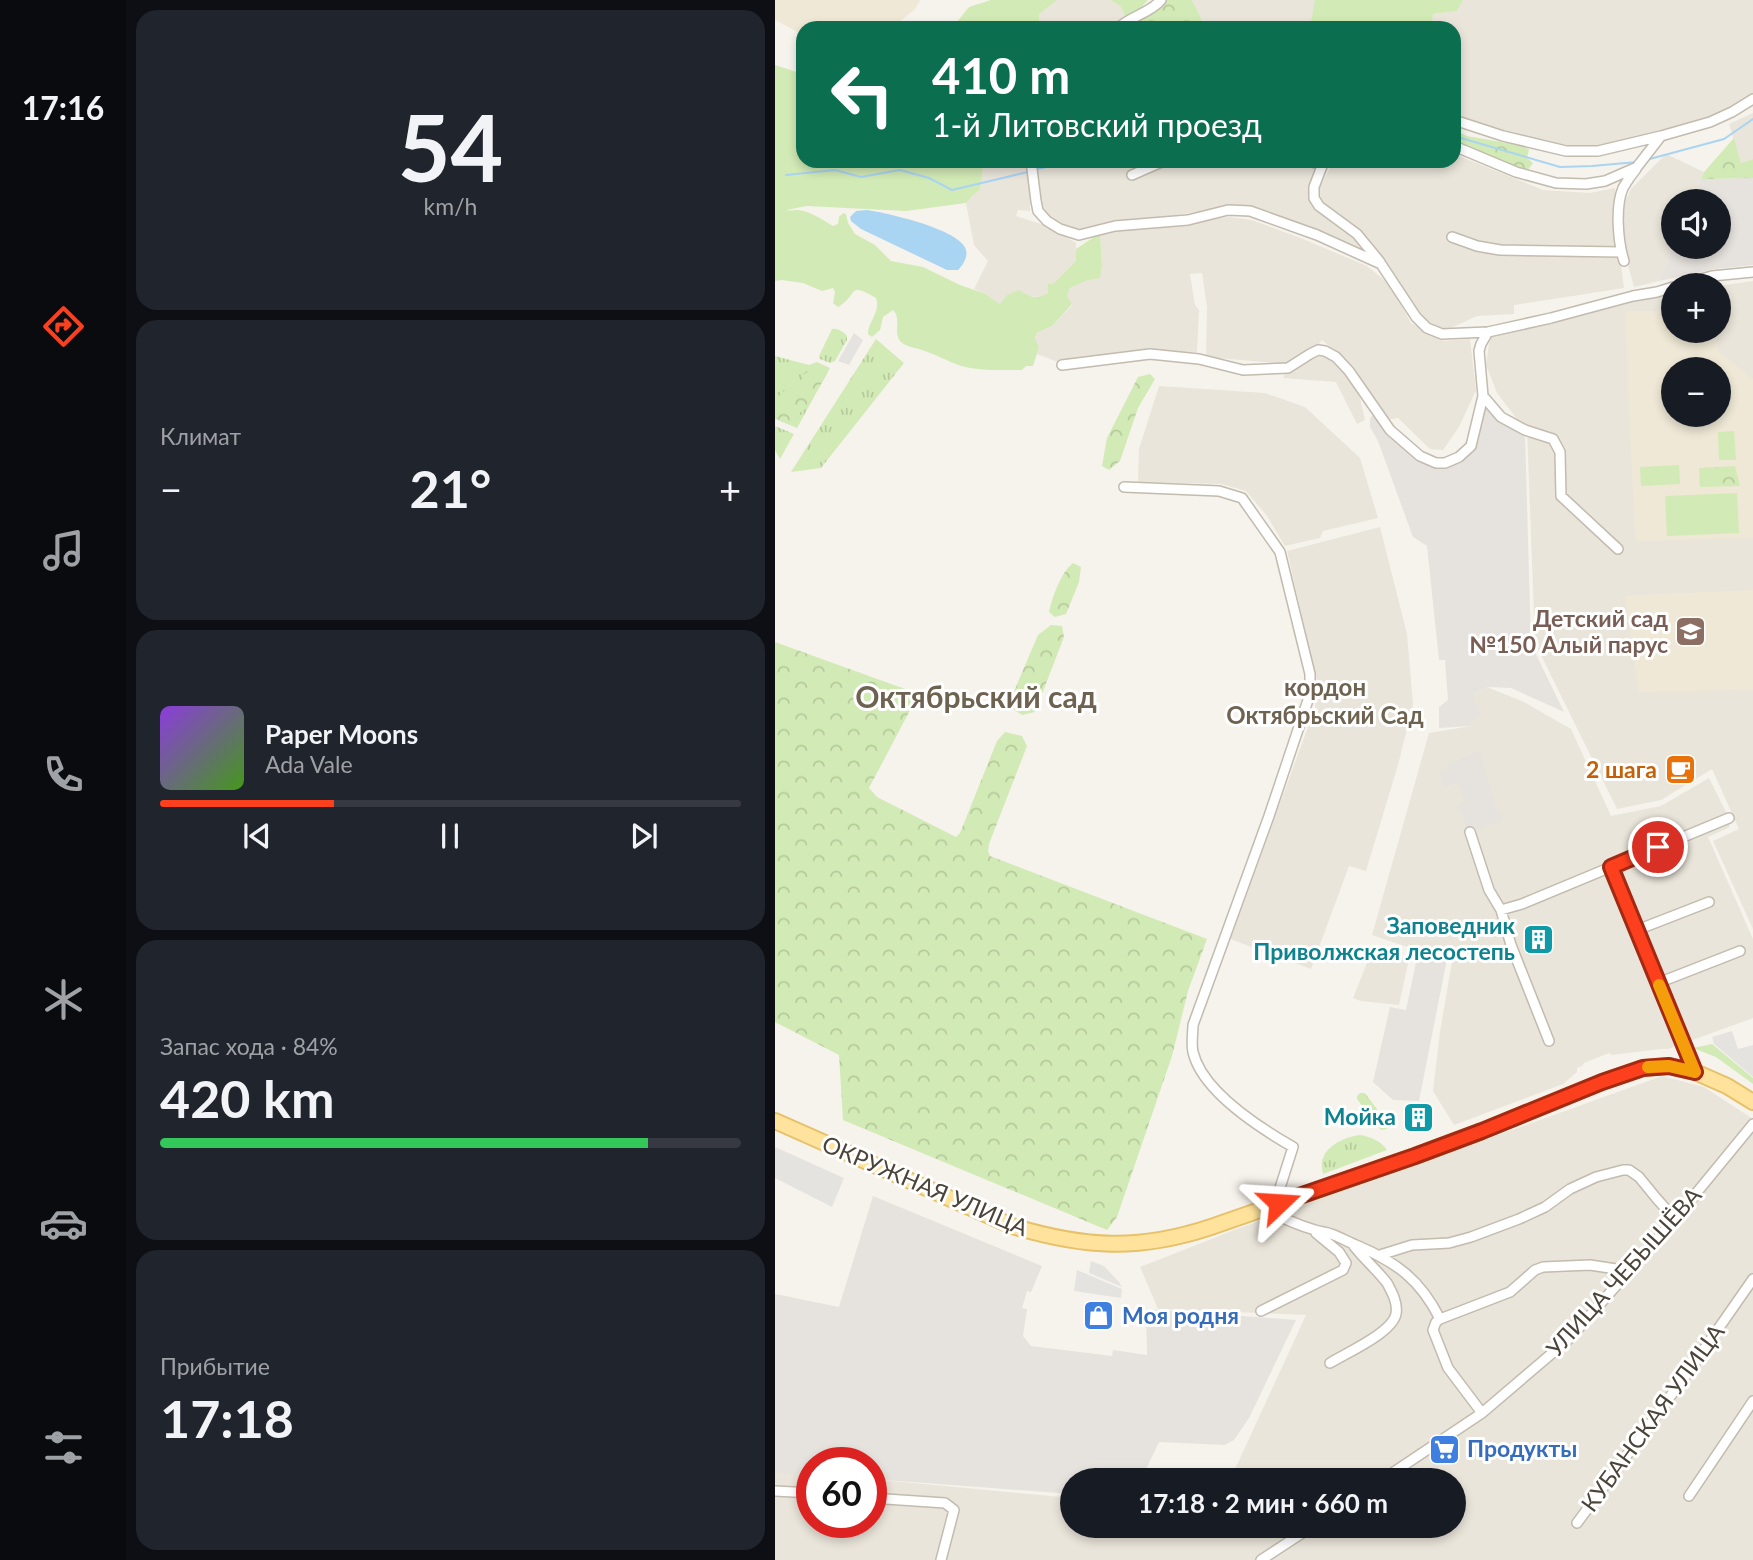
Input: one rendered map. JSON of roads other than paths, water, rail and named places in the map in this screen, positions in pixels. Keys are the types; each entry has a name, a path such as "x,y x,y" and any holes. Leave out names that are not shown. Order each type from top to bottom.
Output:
{"main road":[{"name":"ОКРУЖНАЯ УЛИЦА","path":"775,1121 1012,1226 1067,1240 1111,1245 1146,1243 1185,1236 1415,1156 1643,1068 1669,1066 1695,1072 1727,1086 1753,1102"}],"street":[{"path":"1130,21 1161,0"},
{"path":"1461,122 1503,136 1566,151 1598,151 1710,122 1732,113 1753,99"},
{"path":"1452,237 1477,246 1501,250 1622,257 1618,212 1623,189 1661,136"},
{"path":"1461,149 1516,172 1556,183 1596,183 1637,167"},
{"path":"1032,168 1039,211 1047,221 1060,229 1079,235 1115,226 1188,220 1228,210 1250,211 1317,235 1381,264"},
{"path":"1132,175 1148,168"},
{"path":"1321,168 1314,187 1314,198 1319,206 1357,234 1371,249 1416,317 1427,327 1442,334 1488,332 1661,290"},
{"path":"1731,274 1753,272"},
{"path":"1062,365 1150,354 1199,359 1243,370 1288,368 1317,350 1325,351 1336,357 1349,371 1390,430 1420,456 1436,463 1445,463 1459,457 1471,446 1483,396 1479,351 1488,332"},
{"path":"1483,396 1501,418 1553,439 1560,452 1561,496 1618,549"},
{"path":"1124,487 1219,491 1242,498 1280,552 1310,674 1310,694 1193,1025 1193,1052 1205,1080 1233,1106 1293,1147 1280,1191 1272,1205 1283,1219 1331,1234 1380,1255 1407,1274 1426,1296 1440,1319"},
{"path":"1501,910 1522,904 1729,818"},
{"path":"1470,832 1489,890 1501,910 1511,946 1549,1041"},
{"path":"1611,867 1695,1072"},
{"path":"1637,930 1709,902"},
{"path":"1658,983 1740,951"},
{"name":"УЛИЦА ЧЕБЫШЁВА","path":"1400,1468 1482,1413 1570,1338 1675,1219 1753,1124"},
{"path":"1380,1255 1412,1245 1449,1243 1471,1237 1545,1207 1570,1189 1596,1177 1623,1170 1629,1170 1639,1177 1675,1219"},
{"path":"1261,1311 1343,1270 1346,1263 1339,1252 1312,1230"},
{"path":"1330,1363 1382,1331 1396,1313 1396,1304 1385,1281 1353,1244"},
{"path":"1482,1413 1448,1368 1434,1330 1436,1322 1510,1292 1535,1270 1543,1267 1590,1265 1629,1270"},
{"name":"КУБАНСКАЯ УЛИЦА","path":"1577,1523 1753,1279"},
{"path":"1689,1496 1753,1401"},
{"path":"775,1492 796,1493"},
{"path":"887,1499 945,1503 954,1510 941,1560"},
{"path":"1261,1560 1295,1538"}],"water":[{"path":"867,210 922,223 951,235 961,242 966,250 963,263 958,270 947,270 861,229 850,217 856,211"}],"waterway":[{"path":"1646,160 1724,139 1753,119"},
{"path":"1461,138 1560,167 1637,162"},
{"path":"1037,169 1042,168"},
{"path":"786,175 835,170 861,177 900,170 929,178 952,190 1028,172"}],"place":[{"name":"Детский сад №150 Алый парус","path":"1691,632"},
{"name":"2 шага","path":"1680,770"},
{"name":"Заповедник Приволжская лесостепь","path":"1538,939"},
{"name":"Мойка","path":"1419,1117"},
{"name":"Моя родня","path":"1099,1316"},
{"name":"Продукты","path":"1444,1449"}],"district":[{"name":"Октябрьский сад","path":"976,698"},
{"name":"кордон Октябрьский Сад","path":"1325,702"}]}
